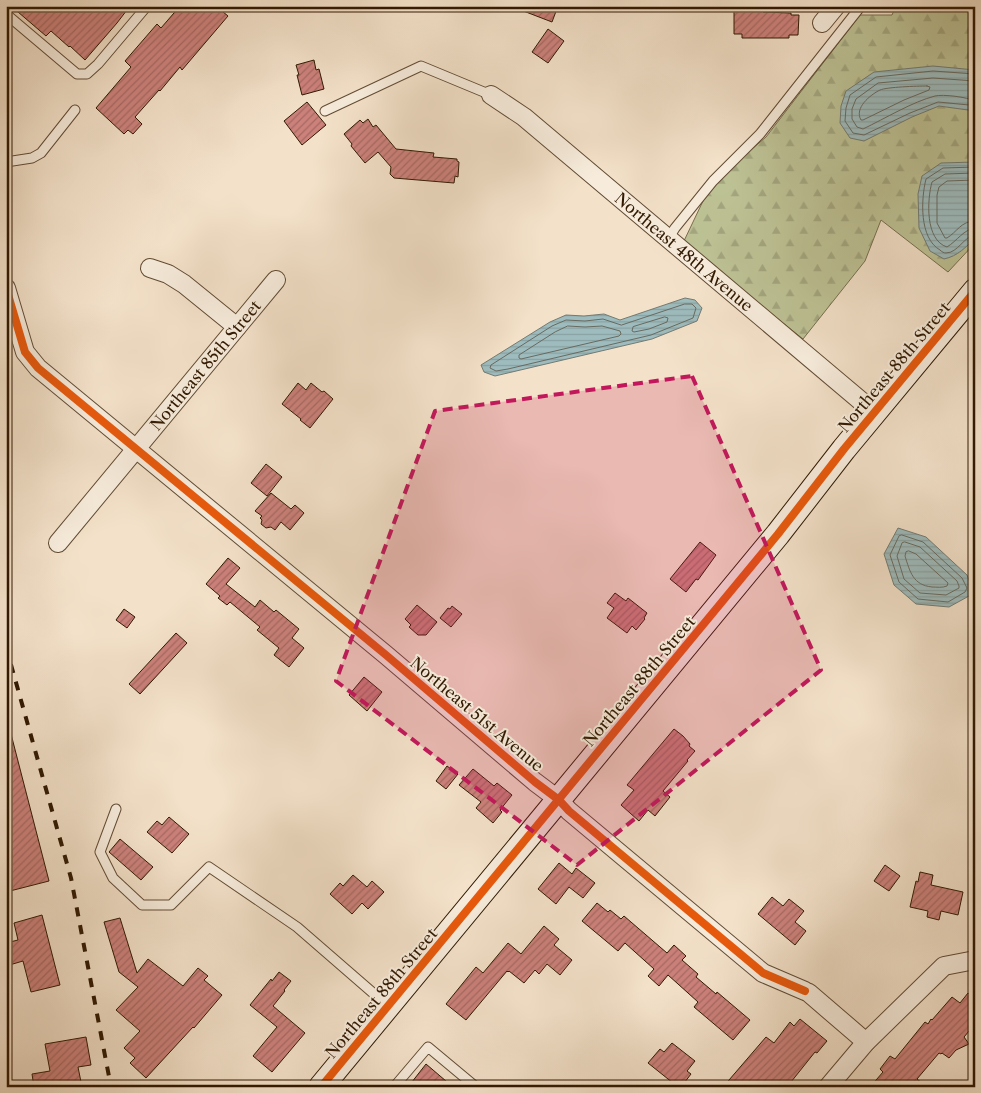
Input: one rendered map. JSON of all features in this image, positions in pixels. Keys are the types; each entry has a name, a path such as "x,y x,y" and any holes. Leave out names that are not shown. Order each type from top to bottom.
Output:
{"main road":[{"name":"Northeast 88th Street","path":"322,1087 778,534 844,449 975,291"}],"street":[{"path":"822,23 836,6"},
{"name":"Northeast 48th Avenue","path":"491,96 524,117 874,412"},
{"path":"150,268 168,274 184,284 237,328"},
{"name":"Northeast 85th Street","path":"58,543 276,280"},
{"name":"Northeast 51st Avenue","path":"6,288 25,352 38,368 386,655 763,973 807,992 866,1042"},
{"path":"828,1087 866,1042 944,966 975,960"}],"lane":[{"path":"6,14 77,74 87,74 98,64 147,6"},
{"path":"668,239 674,228 712,181 760,134 861,6"},
{"path":"325,111 421,66 491,96"},
{"path":"6,162 32,158 41,153 76,110"},
{"path":"116,809 100,852 113,878 142,905 171,905 209,867 297,927 388,1006"},
{"path":"394,1087 428,1047 476,1087"}],"highlighted area":[{"path":"692,376 821,670 577,865 336,681 435,411"}],"green space":[{"path":"896,6 975,6 975,243 948,272 881,220 865,261 803,339 683,243 703,201 724,173 766,137 860,15 892,15"}],"water":[{"path":"933,66 975,70 975,113 968,110 939,106 864,141 850,138 840,123 841,106 846,91 874,72"},
{"path":"975,162 975,238 958,253 944,259 930,251 919,228 918,194 922,176 941,163"},
{"path":"685,298 695,300 702,308 697,321 652,339 495,376 484,372 481,365 550,322 566,315 604,314 620,320"},
{"path":"898,528 926,537 967,575 973,590 969,596 949,607 916,604 894,585 884,554"}],"building":[{"path":"11,6 130,6 85,60 51,31 46,36"},
{"path":"180,6 216,6 228,16 182,70 180,67 135,117 142,124 133,134 128,130 124,134 96,108 131,67 125,61 157,24 161,28"},
{"path":"513,6 558,6 552,22"},
{"path":"734,9 763,9 763,12 799,15 798,35 789,35 789,38 742,38 742,34 734,34"},
{"path":"548,29 564,41 548,63 532,52"},
{"path":"314,60 316,70 319,69 324,89 302,95 296,65"},
{"path":"307,102 326,125 302,145 284,121"},
{"path":"368,119 373,127 376,125 396,149 434,153 433,157 457,159 459,162 458,177 455,176 454,183 394,178 390,174 391,167 378,152 365,163 344,134 360,120 363,123"},
{"path":"298,383 306,390 311,383 333,399 310,428 282,404"},
{"path":"266,464 282,477 267,496 251,483"},
{"path":"271,493 291,509 295,505 304,513 290,530 281,522 275,530 271,527 266,528 261,524 262,520 260,518 262,516 255,511"},
{"path":"700,542 716,555 698,580 696,579 686,592 670,579"},
{"path":"228,558 240,568 226,584 255,607 260,600 274,612 276,610 299,629 292,638 304,648 289,667 274,655 279,648 257,630 260,627 230,602 227,605 218,598 220,596 206,584"},
{"path":"615,593 626,601 628,598 647,613 645,619 636,630 632,626 627,633 607,618 614,608 607,603"},
{"path":"417,605 437,622 426,635 418,635 409,627 411,625 405,619"},
{"path":"452,606 462,614 451,627 440,618"},
{"path":"124,609 135,617 127,628 116,620"},
{"path":"176,633 187,643 140,694 129,684"},
{"path":"364,677 382,692 367,711 349,695"},
{"path":"674,729 683,736 690,744 689,746 695,751 663,791 670,797 655,816 648,810 639,821 621,805 634,790 627,785"},
{"path":"6,734 11,734 49,881 6,892"},
{"path":"447,766 458,774 446,789 436,781"},
{"path":"473,769 494,786 497,783 512,795 500,810 502,812 493,823 476,808 481,802 459,785"},
{"path":"169,817 189,834 172,853 147,832 157,821 162,825"},
{"path":"120,839 153,867 141,880 109,852"},
{"path":"559,863 572,874 576,868 595,883 583,898 569,887 556,904 538,889"},
{"path":"885,865 900,876 889,891 874,881"},
{"path":"920,872 933,875 931,885 963,892 958,915 941,911 939,920 927,917 928,911 910,907"},
{"path":"353,875 367,887 372,881 384,892 368,909 362,903 352,914 330,894 340,883 343,886"},
{"path":"772,897 783,906 789,899 804,911 795,922 806,931 795,945 758,914"},
{"path":"597,903 621,919 624,916 667,953 674,945 686,956 682,960 698,974 696,977 750,1020 733,1040 694,1007 698,1002 668,975 659,986 648,976 654,969 625,943 618,951 582,921"},
{"path":"42,915 60,985 31,992 23,961 6,966 6,943 18,940 14,923"},
{"path":"120,918 137,973 148,959 183,986 198,968 208,976 204,980 222,995 194,1028 146,1078 130,1063 135,1058 124,1048 140,1031 116,1010 138,987 119,972 104,922"},
{"path":"544,926 559,939 554,945 572,960 560,975 547,964 539,974 535,970 524,983 507,971 466,1020 446,1004 476,967 483,973 508,943 521,954"},
{"path":"279,972 291,981 273,1006 305,1033 272,1072 253,1056 277,1027 250,1005"},
{"path":"968,993 975,999 975,1024 964,1037 969,1044 956,1050 949,1058 939,1053 917,1079 927,1087 870,1087 883,1072 880,1069 890,1056 895,1059 925,1022 928,1024 952,997 960,1003"},
{"path":"800,1019 827,1041 817,1053 815,1052 787,1087 723,1087 766,1037 774,1043 790,1022 794,1026"},
{"path":"86,1037 91,1065 78,1067 82,1087 34,1087 32,1074 50,1071 45,1044"},
{"path":"672,1043 695,1061 687,1071 691,1074 681,1087 678,1087 648,1063 660,1049 664,1052"},
{"path":"426,1064 453,1087 408,1087"}],"railway":[{"path":"6,647 71,878 111,1087"}],"cycle path":[{"path":"6,288 25,352 38,368 386,655 763,973 805,991"},
{"path":"321,1087 778,534 844,449 975,291"}]}
